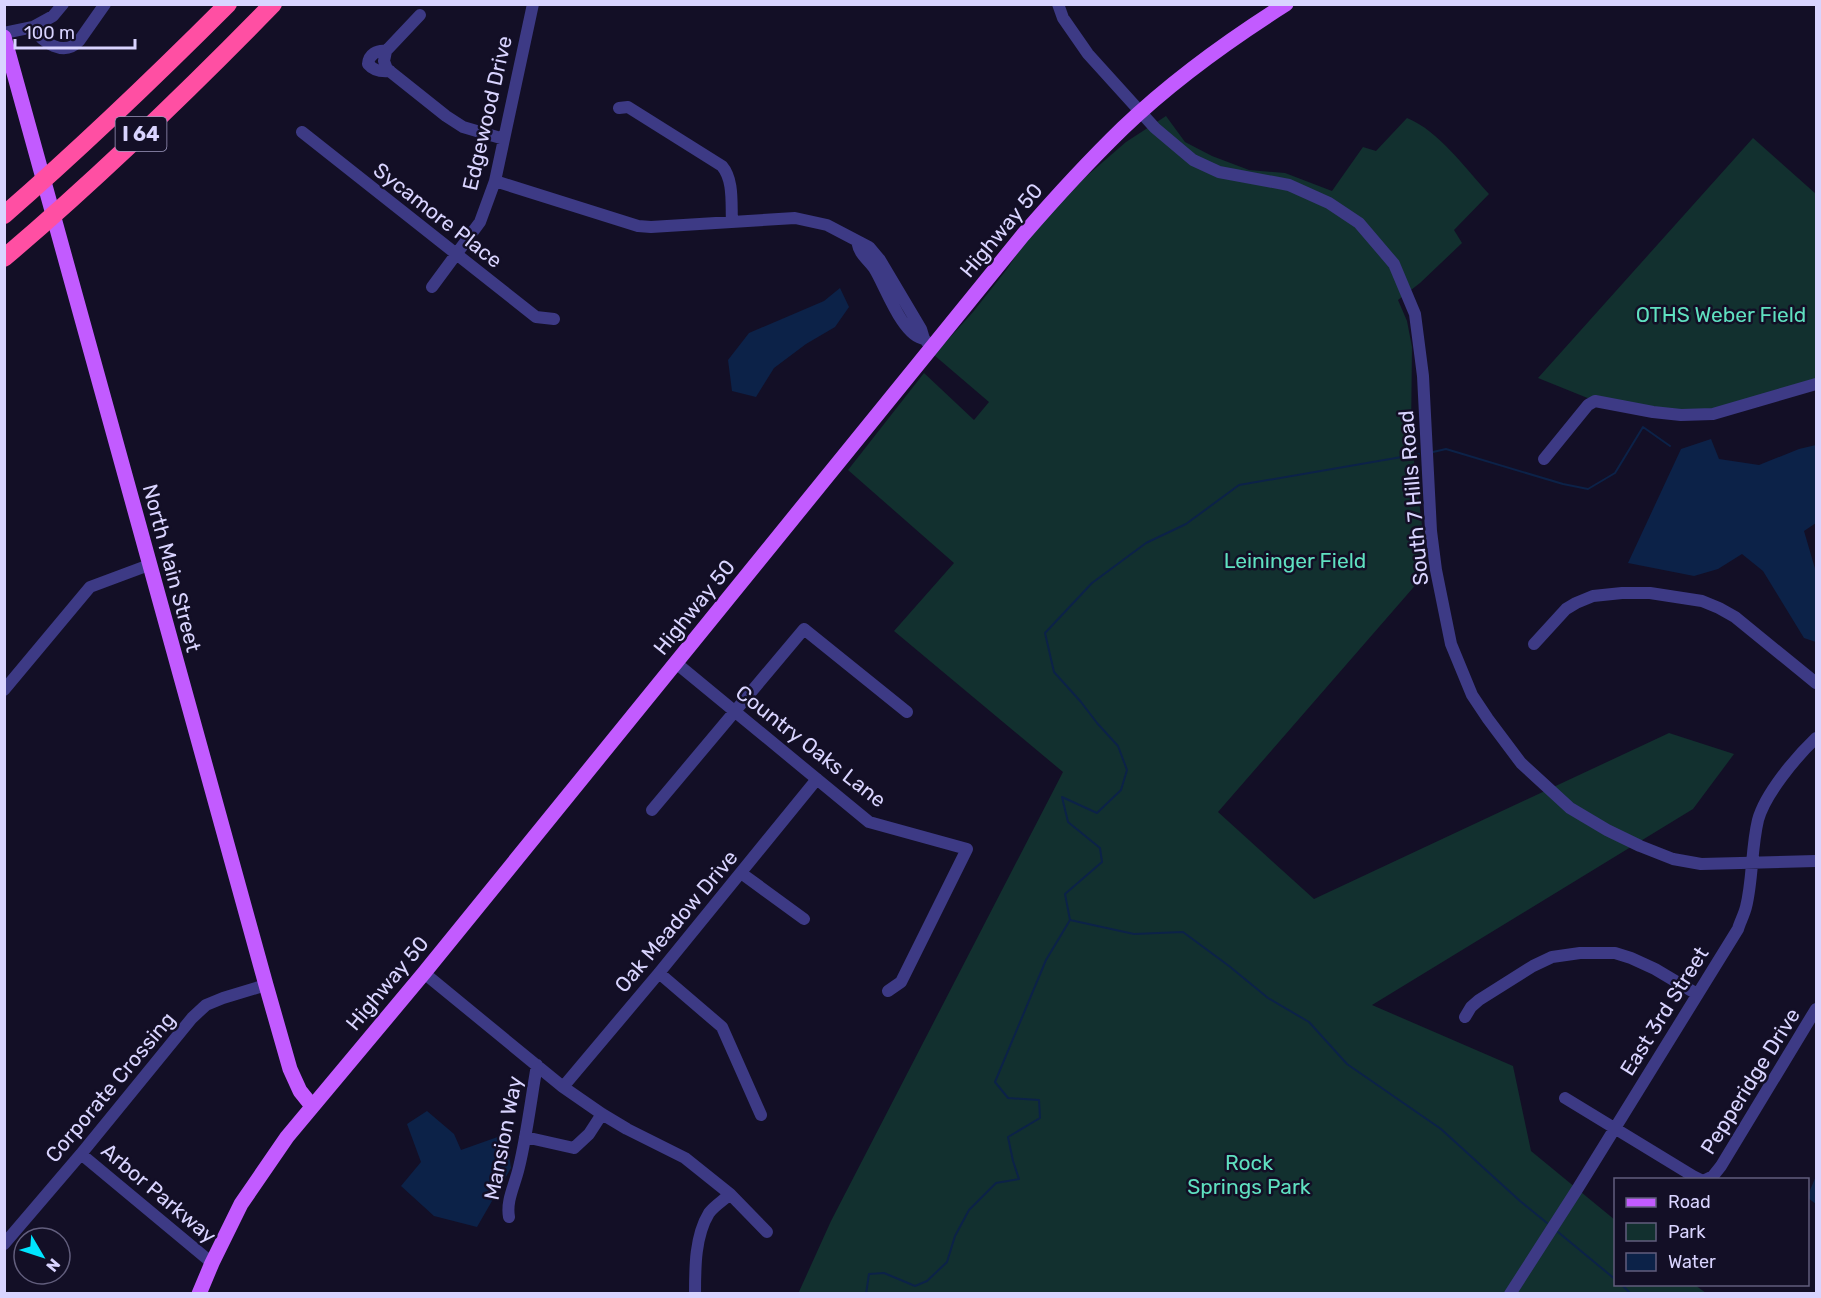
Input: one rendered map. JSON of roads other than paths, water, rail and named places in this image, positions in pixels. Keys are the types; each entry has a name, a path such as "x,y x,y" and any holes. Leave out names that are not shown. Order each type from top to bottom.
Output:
{"highway":[{"name":"I 64","path":"4,215 133,98 228,4"},
{"name":"I 64","path":"4,258 117,157 273,4"}],"main road":[{"name":"Highway 50","path":"199,1293 242,1204 267,1165 312,1106 424,973 676,663 928,343 1087,164 1141,112 1196,67 1286,4"},
{"name":"North Main Street","path":"4,35 290,1069 300,1090 312,1106"}],"street":[{"path":"4,35 33,27 53,16 63,4"},
{"path":"33,27 37,33 58,49 66,49 79,41 105,4"},
{"name":"Edgewood Drive","path":"432,287 480,222 495,181 533,4"},
{"name":"South 7 Hills Road","path":"1058,4 1063,18 1088,54 1141,112 1173,144 1193,160 1219,172 1288,185 1329,202 1359,223 1394,264 1415,314 1423,376 1431,531 1450,644 1472,695 1521,762 1570,807 1599,826 1673,859 1701,864 1816,861"},
{"path":"420,15 386,51 385,66 446,116 463,127 504,139"},
{"path":"619,108 628,107 726,170 730,183 732,222"},
{"name":"Sycamore Place","path":"302,132 537,317 554,319"},
{"path":"495,181 638,226 795,218 827,225 869,247 880,260 928,343"},
{"path":"1544,459 1588,405 1595,401 1653,412 1713,414 1816,384"},
{"path":"4,690 90,587 149,565"},
{"path":"1534,644 1566,609 1593,596 1650,593 1702,600 1735,617 1816,683"},
{"path":"652,810 804,628 907,712"},
{"name":"Country Oaks Lane","path":"676,663 869,822 968,849 901,982 888,991"},
{"name":"East 3rd Street","path":"1510,1293 1738,929 1746,907 1759,818 1767,801 1790,766 1816,738"},
{"name":"Oak Meadow Drive","path":"563,1087 817,779"},
{"path":"741,873 804,919"},
{"path":"1466,1017 1471,1007 1479,1000 1533,966 1552,957 1580,953 1615,953 1631,958 1655,969 1697,994"},
{"path":"424,973 563,1087 627,1129 685,1158 730,1194 767,1232"},
{"path":"659,973 722,1027 761,1114"},
{"name":"Corporate Crossing","path":"4,1244 192,1018 207,1005 266,985"},
{"name":"Pepperidge Drive","path":"1713,1177 1816,1009"},
{"name":"Mansion Way","path":"509,1217 507,1206 519,1169 537,1065"},
{"path":"1565,1098 1696,1178"},
{"path":"525,1137 574,1148 589,1134 602,1114"},
{"name":"Arbor Parkway","path":"81,1154 212,1263"},
{"path":"695,1293 701,1231 710,1212 730,1194"}],"water":[{"path":"840,288 849,307 835,327 806,344 774,368 756,397 732,391 728,360 749,333 824,301"},
{"path":"1711,439 1719,459 1759,465 1799,449 1816,445 1816,523 1804,531 1816,572 1816,642 1804,638 1763,571 1742,554 1718,569 1694,576 1628,563 1681,449"},
{"path":"427,1111 454,1134 461,1150 506,1134 511,1168 477,1227 434,1216 401,1186 421,1162 407,1124"},
{"path":"1816,1176 1816,1204 1809,1199 1809,1193"}],"waterway":[{"path":"1433,452 1446,449 1563,484 1588,489 1615,473 1643,427 1670,446"},
{"path":"1070,920 1065,894 1102,862 1100,848 1068,822 1062,797 1097,813 1121,790 1127,770 1118,746 1054,672 1045,633 1092,583 1146,543 1186,524 1239,485 1419,454"},
{"path":"1070,920 1134,934 1183,932 1268,998 1309,1022 1347,1064 1441,1129 1547,1223"},
{"path":"866,1294 869,1274 884,1273 915,1286 927,1281 947,1262 955,1236 969,1210 996,1183 1019,1179 1008,1137 1040,1118 1039,1100 1008,1098 995,1082 1046,960 1070,920"},
{"path":"1558,1232 1614,1278"},
{"path":"1623,1286 1631,1294"}],"park label":[{"name":"OTHS Weber Field","path":"1721,314"},
{"name":"Leininger Field","path":"1295,560"},
{"name":"Rock Springs Park","path":"1249,1174"}]}
